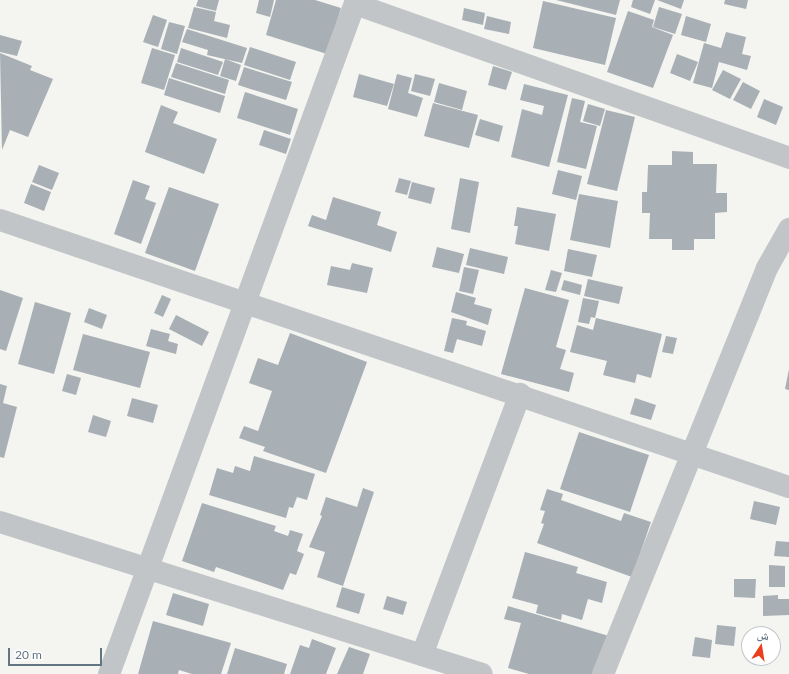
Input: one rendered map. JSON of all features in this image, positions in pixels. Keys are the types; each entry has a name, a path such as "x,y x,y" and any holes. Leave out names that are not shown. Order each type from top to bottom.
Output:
{"street":[{"path":"109,674 355,2 789,158"},
{"path":"0,220 520,394 789,487"},
{"path":"603,674 694,453 767,268 789,229"},
{"path":"422,655 520,394"},
{"path":"0,522 147,570 482,674"}],"building":[{"path":"198,0 219,0 216,11 196,6"},
{"path":"259,0 274,0 270,17 256,13"},
{"path":"276,0 315,0 341,8 327,54 266,35"},
{"path":"556,0 620,0 616,15"},
{"path":"633,0 655,0 650,14 631,7"},
{"path":"657,0 684,0 681,9"},
{"path":"725,0 748,0 746,9 724,4"},
{"path":"543,1 616,18 605,65 533,48"},
{"path":"194,7 216,12 214,21 230,25 227,38 188,28"},
{"path":"659,7 682,14 675,34 653,27"},
{"path":"464,8 485,13 483,25 462,20"},
{"path":"628,11 654,20 652,27 673,35 653,88 607,72"},
{"path":"153,15 167,20 158,47 143,42"},
{"path":"487,16 511,22 509,34 484,29"},
{"path":"686,16 711,24 706,42 681,35"},
{"path":"169,22 185,26 177,54 161,49"},
{"path":"187,29 247,48 242,63 207,55 208,50 182,42"},
{"path":"726,32 746,37 742,54 751,56 747,70 719,62 712,88 693,83 704,43 721,48"},
{"path":"0,35 22,41 17,56 0,52"},
{"path":"250,47 296,62 290,80 244,65"},
{"path":"152,48 175,55 164,90 141,83"},
{"path":"181,48 223,62 218,75 177,62"},
{"path":"0,53 32,66 30,70 53,79 28,137 10,130 2,150"},
{"path":"677,54 698,62 690,81 670,73"},
{"path":"225,59 241,65 236,81 220,76"},
{"path":"176,63 229,80 225,94 171,77"},
{"path":"493,66 512,72 506,90 488,85"},
{"path":"244,67 292,82 286,100 238,85"},
{"path":"723,70 741,79 730,99 712,90"},
{"path":"359,74 394,84 387,106 353,97"},
{"path":"397,74 412,78 408,93 423,98 417,117 388,109"},
{"path":"415,74 435,79 430,96 411,91"},
{"path":"169,78 225,96 220,113 164,95"},
{"path":"743,82 760,91 751,109 733,100"},
{"path":"439,83 467,91 462,110 434,102"},
{"path":"524,84 568,95 549,167 511,157 522,109 542,115 544,106 520,100"},
{"path":"245,92 298,109 290,135 237,118"},
{"path":"572,98 585,101 580,122 597,126 586,169 557,162"},
{"path":"764,99 783,107 776,125 757,117"},
{"path":"433,103 478,115 469,148 424,136"},
{"path":"588,104 605,109 600,126 583,121"},
{"path":"161,105 178,112 173,123 217,139 204,174 145,152"},
{"path":"606,110 635,117 617,191 587,184"},
{"path":"480,119 503,126 499,142 475,135"},
{"path":"264,130 291,139 286,154 259,145"},
{"path":"672,151 693,152 693,164 717,164 716,193 727,193 727,212 715,213 715,239 694,239 694,250 672,250 672,239 649,239 650,213 642,213 642,192 647,192 648,165 672,165"},
{"path":"39,165 59,173 52,190 32,182"},
{"path":"558,170 582,176 576,200 552,194"},
{"path":"399,178 411,181 407,195 395,192"},
{"path":"460,178 479,182 470,233 451,229"},
{"path":"133,180 150,186 145,199 156,203 141,244 114,234"},
{"path":"412,182 435,188 431,204 408,198"},
{"path":"31,184 51,192 44,211 24,203"},
{"path":"169,187 219,204 195,271 145,253"},
{"path":"579,194 618,201 610,248 570,240"},
{"path":"333,197 381,212 377,225 397,232 391,252 308,226 312,215 326,220"},
{"path":"517,207 556,214 549,251 515,244 518,226 514,226"},
{"path":"437,247 464,254 459,273 432,267"},
{"path":"470,248 508,257 504,274 466,265"},
{"path":"568,249 597,255 592,277 564,271"},
{"path":"352,263 373,268 367,293 327,285 331,266 350,270"},
{"path":"464,267 479,270 473,294 459,291"},
{"path":"551,270 562,273 556,292 545,290"},
{"path":"588,279 623,287 619,304 584,296"},
{"path":"564,280 582,285 580,295 561,290"},
{"path":"525,288 569,300 556,347 566,350 560,369 574,373 569,392 501,374"},
{"path":"0,290 23,298 6,351 0,349"},
{"path":"456,292 476,298 474,304 492,309 488,325 451,312"},
{"path":"162,295 171,299 163,317 154,313"},
{"path":"583,298 599,301 595,318 591,317 589,324 578,322"},
{"path":"35,302 71,313 54,374 18,364"},
{"path":"89,308 107,315 102,329 84,322"},
{"path":"176,315 209,332 202,346 169,329"},
{"path":"452,318 467,321 466,325 486,331 482,346 457,339 453,353 444,351"},
{"path":"596,318 662,334 651,378 637,374 635,383 603,375 607,361 570,352 577,325 593,330"},
{"path":"151,329 170,334 168,341 178,344 176,354 146,346"},
{"path":"290,333 367,362 326,473 263,451 265,447 239,438 244,426 258,431 272,391 249,383 258,358 278,365"},
{"path":"83,334 150,352 140,388 73,370"},
{"path":"666,336 677,338 673,354 662,352"},
{"path":"789,369 789,390 785,389"},
{"path":"67,374 81,378 76,395 62,391"},
{"path":"0,384 7,386 3,403 17,407 4,458 0,457"},
{"path":"132,398 158,405 153,423 127,416"},
{"path":"635,398 656,405 651,420 630,414"},
{"path":"93,415 111,421 106,437 88,432"},
{"path":"579,432 649,455 630,512 560,489"},
{"path":"254,456 315,474 307,500 297,497 293,508 289,507 286,518 209,495 217,468 233,473 235,466 250,471"},
{"path":"363,488 374,492 343,586 317,577 325,552 309,547 322,516 320,515 326,497 357,507"},
{"path":"547,489 563,494 561,500 621,521 624,513 651,522 632,577 537,543 544,524 541,523 545,511 540,510"},
{"path":"754,501 780,507 776,525 750,519"},
{"path":"202,503 276,526 274,531 288,536 290,530 303,534 297,551 304,554 296,575 290,573 283,590 216,567 214,572 182,561"},
{"path":"776,541 789,542 789,557 774,556"},
{"path":"525,552 578,567 576,573 607,582 602,603 588,599 582,620 562,614 561,620 536,613 538,605 512,598"},
{"path":"769,565 785,566 785,587 769,587"},
{"path":"734,579 756,579 755,598 734,597"},
{"path":"342,587 365,594 359,614 336,607"},
{"path":"173,593 209,604 203,626 166,615"},
{"path":"778,595 778,599 789,599 789,615 763,616 763,596"},
{"path":"387,596 407,602 403,615 383,609"},
{"path":"508,606 609,636 598,674 529,674 508,668 521,623 504,619"},
{"path":"153,621 231,643 221,674 192,674 179,670 178,674 138,674"},
{"path":"717,625 736,627 734,646 715,644"},
{"path":"695,637 712,640 710,658 692,656"},
{"path":"312,639 336,648 326,674 290,674 300,645 309,648"},
{"path":"349,647 370,654 363,674 337,674"},
{"path":"235,648 287,664 284,674 227,674"}]}
